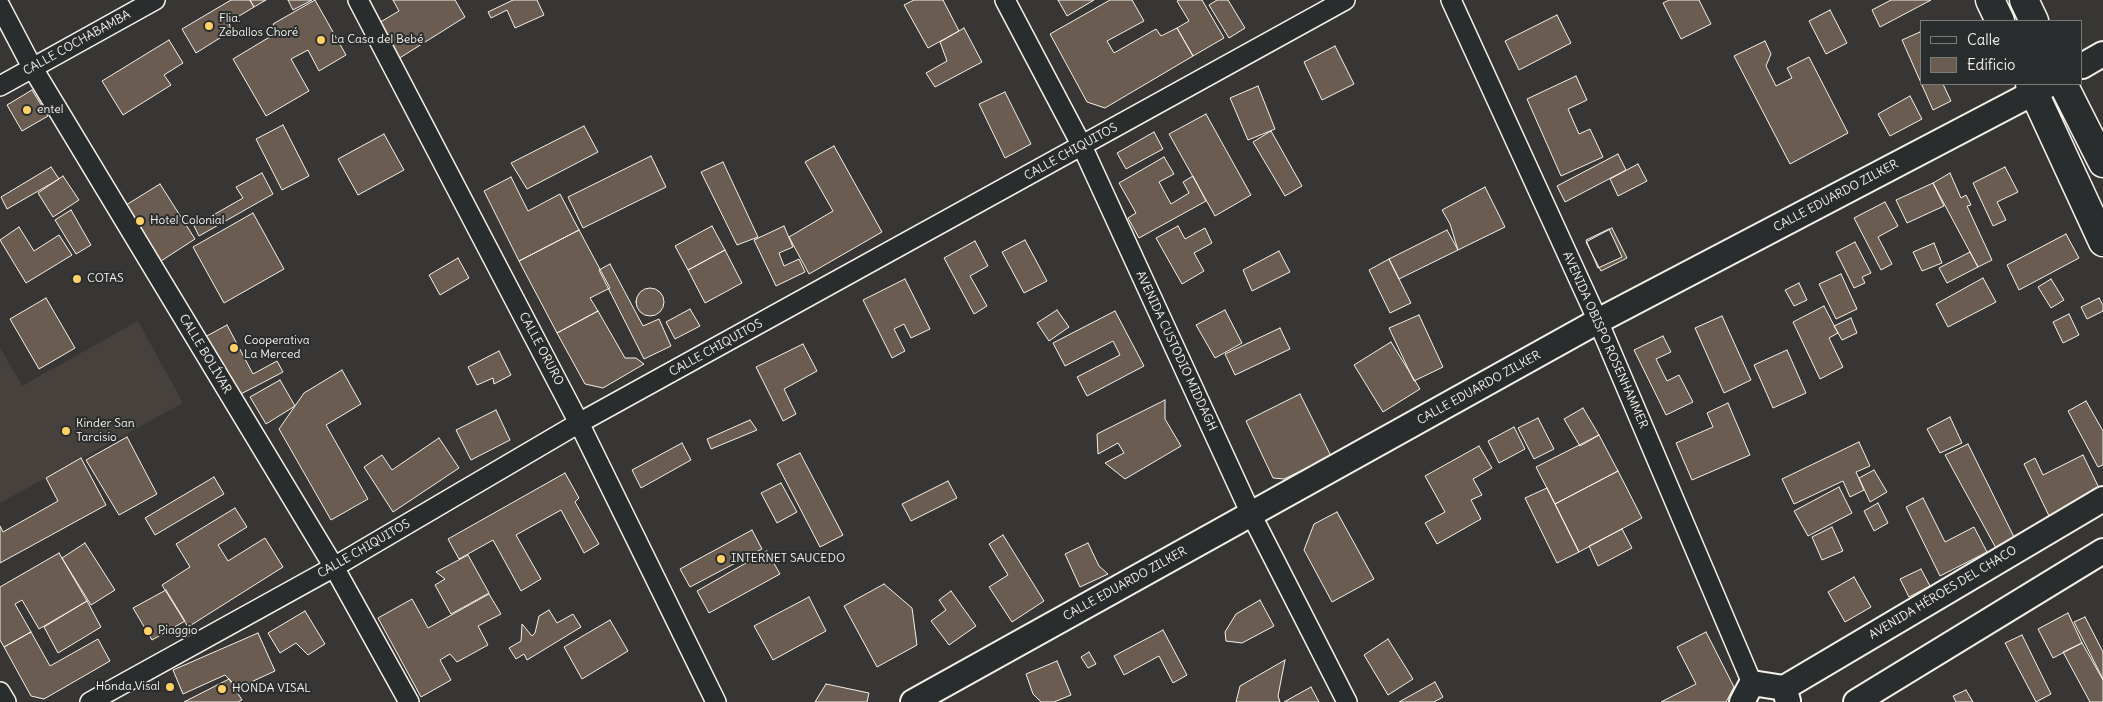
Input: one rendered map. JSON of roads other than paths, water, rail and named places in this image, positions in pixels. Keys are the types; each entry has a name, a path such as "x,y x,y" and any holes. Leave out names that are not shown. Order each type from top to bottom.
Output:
{"main road":[{"path":"1990,0 2000,20"},
{"path":"2024,0 2034,20"},
{"path":"2064,85 2103,164"},
{"path":"2038,86 2103,242"}],"street":[{"name":"CALLE COCHABAMBA","path":"0,86 155,0"},
{"name":"CALLE ORURO","path":"358,0 579,423 716,702"},
{"name":"AVENIDA CUSTODIO MIDDAGH","path":"1005,0 1082,146 1251,514 1348,702"},
{"name":"CALLE CHIQUITOS","path":"90,702 334,567 579,423 1345,0"},
{"name":"AVENIDA OBISPO ROSENHAMMER","path":"1452,0 1598,321 1747,692"},
{"name":"CALLE BOLÍVAR","path":"0,6 32,67 334,567 409,702"},
{"path":"2083,65 2103,54"},
{"name":"CALLE EDUARDO ZILKER","path":"913,702 1598,321 2038,86"},
{"name":"AVENIDA HÉROES DEL CHACO","path":"1786,695 2103,499"},
{"path":"1856,702 2103,551"},
{"path":"0,692 6,702"},
{"path":"1747,692 1786,695"}],"place":[{"name":"Flia. Zeballos Choré","path":"209,26"},
{"name":"La Casa del Bebé","path":"321,40"},
{"name":"entel","path":"27,110"},
{"name":"Hotel Colonial","path":"140,221"},
{"name":"COTAS","path":"77,279"},
{"name":"Cooperativa La Merced","path":"234,348"},
{"name":"Kinder San Tarcisio","path":"66,431"},
{"name":"INTERNET SAUCEDO","path":"721,559"},
{"name":"Piaggio","path":"148,631"},
{"name":"Honda Visal","path":"170,687"},
{"name":"HONDA VISAL","path":"222,689"}]}
